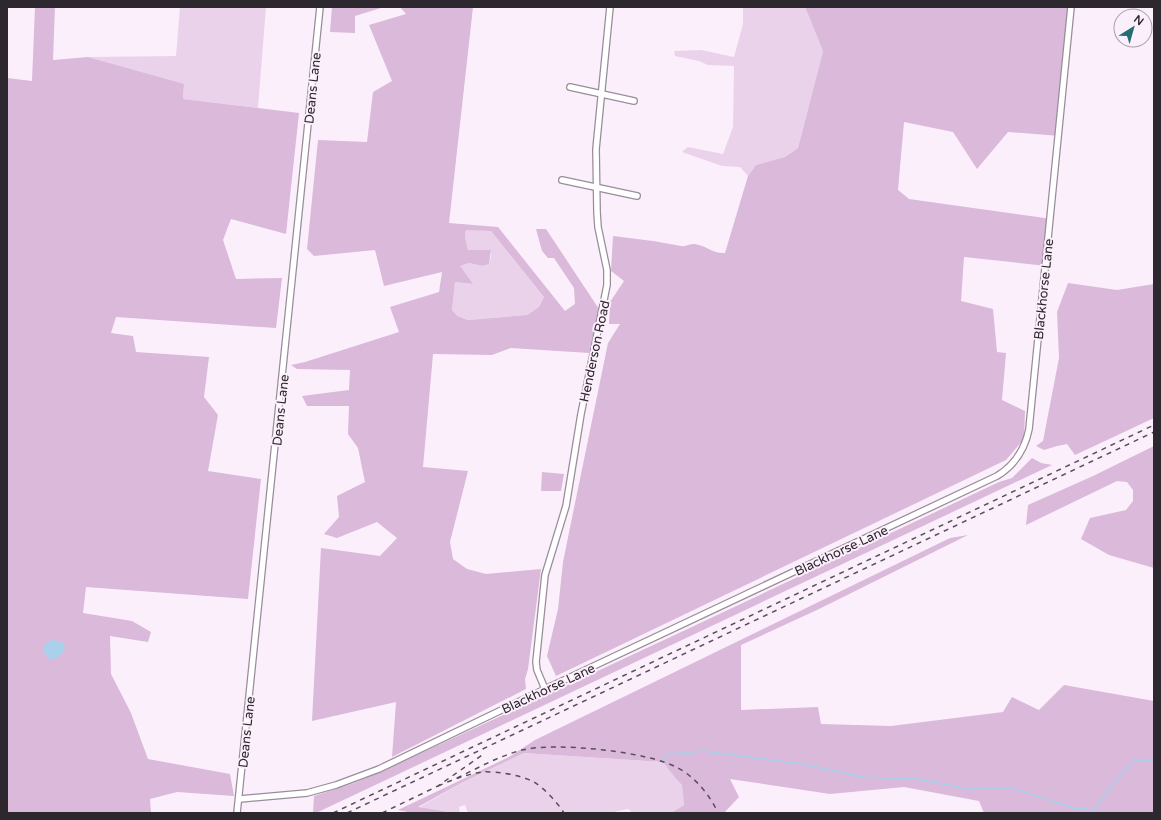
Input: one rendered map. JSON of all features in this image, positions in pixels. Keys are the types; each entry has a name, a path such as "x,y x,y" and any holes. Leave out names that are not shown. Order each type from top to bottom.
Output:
{"street":[{"name":"Deans Lane","path":"238,813 320,7"},
{"name":"Henderson Road","path":"545,689 537,670 536,662 545,576 566,506 581,414 608,285 607,270 598,227 596,149 610,7"},
{"name":"Blackhorse Lane","path":"240,799 307,793 336,785 379,769 997,476 1006,470 1016,460 1023,448 1029,429 1071,7"},
{"path":"570,87 634,101"},
{"path":"562,180 638,196"}],"shaded area":[{"path":"35,7 55,7 53,60 88,57 184,84 183,99 299,113 286,234 231,219 223,240 236,279 282,278 276,328 116,317 111,333 133,336 136,352 209,357 204,397 218,415 208,471 261,479 248,599 86,587 83,613 132,621 151,632 148,642 110,636 111,674 131,713 148,759 230,774 234,796 177,792 150,799 151,813 7,813 7,78 32,81"},
{"path":"180,7 266,7 258,108 183,99 184,85 88,57 176,56"},
{"path":"332,7 384,7 355,16 355,33 330,32"},
{"path":"400,7 473,7 449,223 498,227 565,311 575,304 574,288 554,258 548,258 542,251 536,229 546,229 599,309 589,353 511,348 492,355 433,354 423,467 468,471 450,542 453,559 467,569 486,574 541,569 528,669 525,679 526,689 392,757 396,702 312,721 321,548 380,556 397,538 377,522 337,538 324,534 339,517 337,496 365,482 358,448 348,434 349,406 307,406 302,396 349,390 350,370 297,369 291,365 305,362 399,332 390,307 439,292 442,272 384,286 375,250 314,256 307,249 318,140 367,142 373,92 392,81 369,25 406,14","holes":["466,230 491,231 544,297 539,307 527,315 468,320 457,316 452,310 455,282 473,284 460,266 469,263 483,266 489,264 491,250 468,250 465,237"]},
{"path":"743,7 805,7 823,51 798,148 785,157 756,165 748,176 740,167 722,166 682,152 688,147 723,154 733,127 734,66 708,65 699,61 675,56 674,51 701,50 734,57 743,24"},
{"path":"805,7 1072,7 1060,136 1008,132 977,169 953,132 904,122 898,190 909,199 1052,219 1047,266 964,257 961,301 993,309 997,352 1006,353 1002,400 1025,411 1024,439 1006,460 556,676 547,656 558,609 563,562 608,343 620,324 609,324 610,302 624,281 611,271 613,236 683,246 697,244 716,252 725,253 748,176 756,165 785,157 798,148 823,51"},
{"path":"466,229 491,231 544,297 539,307 527,315 468,320 456,316 452,310 455,282 472,284 459,266 469,263 483,266 489,264 491,256 491,250 468,250 465,237"},
{"path":"1068,283 1117,290 1154,284 1154,418 1075,455 1067,444 1044,450 1036,446 1043,441 1059,358 1057,312"},
{"path":"1154,446 1154,568 1109,555 1081,539 1090,518 1126,510 1133,501 1133,490 1127,482 1117,481 1026,525 1028,505 1093,476"},
{"path":"1032,458 1041,463 1052,465 316,813 313,813 314,796 354,783 387,769 999,482 1012,478"},
{"path":"542,472 564,474 561,491 541,491"},
{"path":"968,535 817,610 741,645 741,710 818,707 821,724 891,726 1003,712 1012,697 1039,710 1064,685 1154,701 1154,813 984,813 979,801 904,787 830,794 730,779 739,797 724,813 671,813 684,805 682,785 663,762 524,753 463,782 418,807 454,813 408,812 398,810 509,757 535,740 950,538"},
{"path":"524,753 663,762 682,785 684,805 671,813 633,813 628,809 609,813 468,813 465,805 459,807 460,813 454,813 418,808 463,782"}],"water":[{"path":"52,640 62,642 65,648 61,655 53,660 47,657 43,649 46,643"}],"waterway":[{"path":"663,762 667,754 704,751 803,764 863,777 916,779 964,788 1013,788 1073,808 1094,810 1113,784 1133,761 1154,760"}],"railway":[{"path":"333,813 1154,425"},
{"path":"347,813 1154,432"},
{"path":"457,778 497,759 522,750 556,747 624,753 664,762 678,768 696,781 711,800 718,813"},
{"path":"382,813 438,786 485,753"},
{"path":"438,786 454,779 482,772 516,775 534,782 542,788 558,804 564,813"}]}
